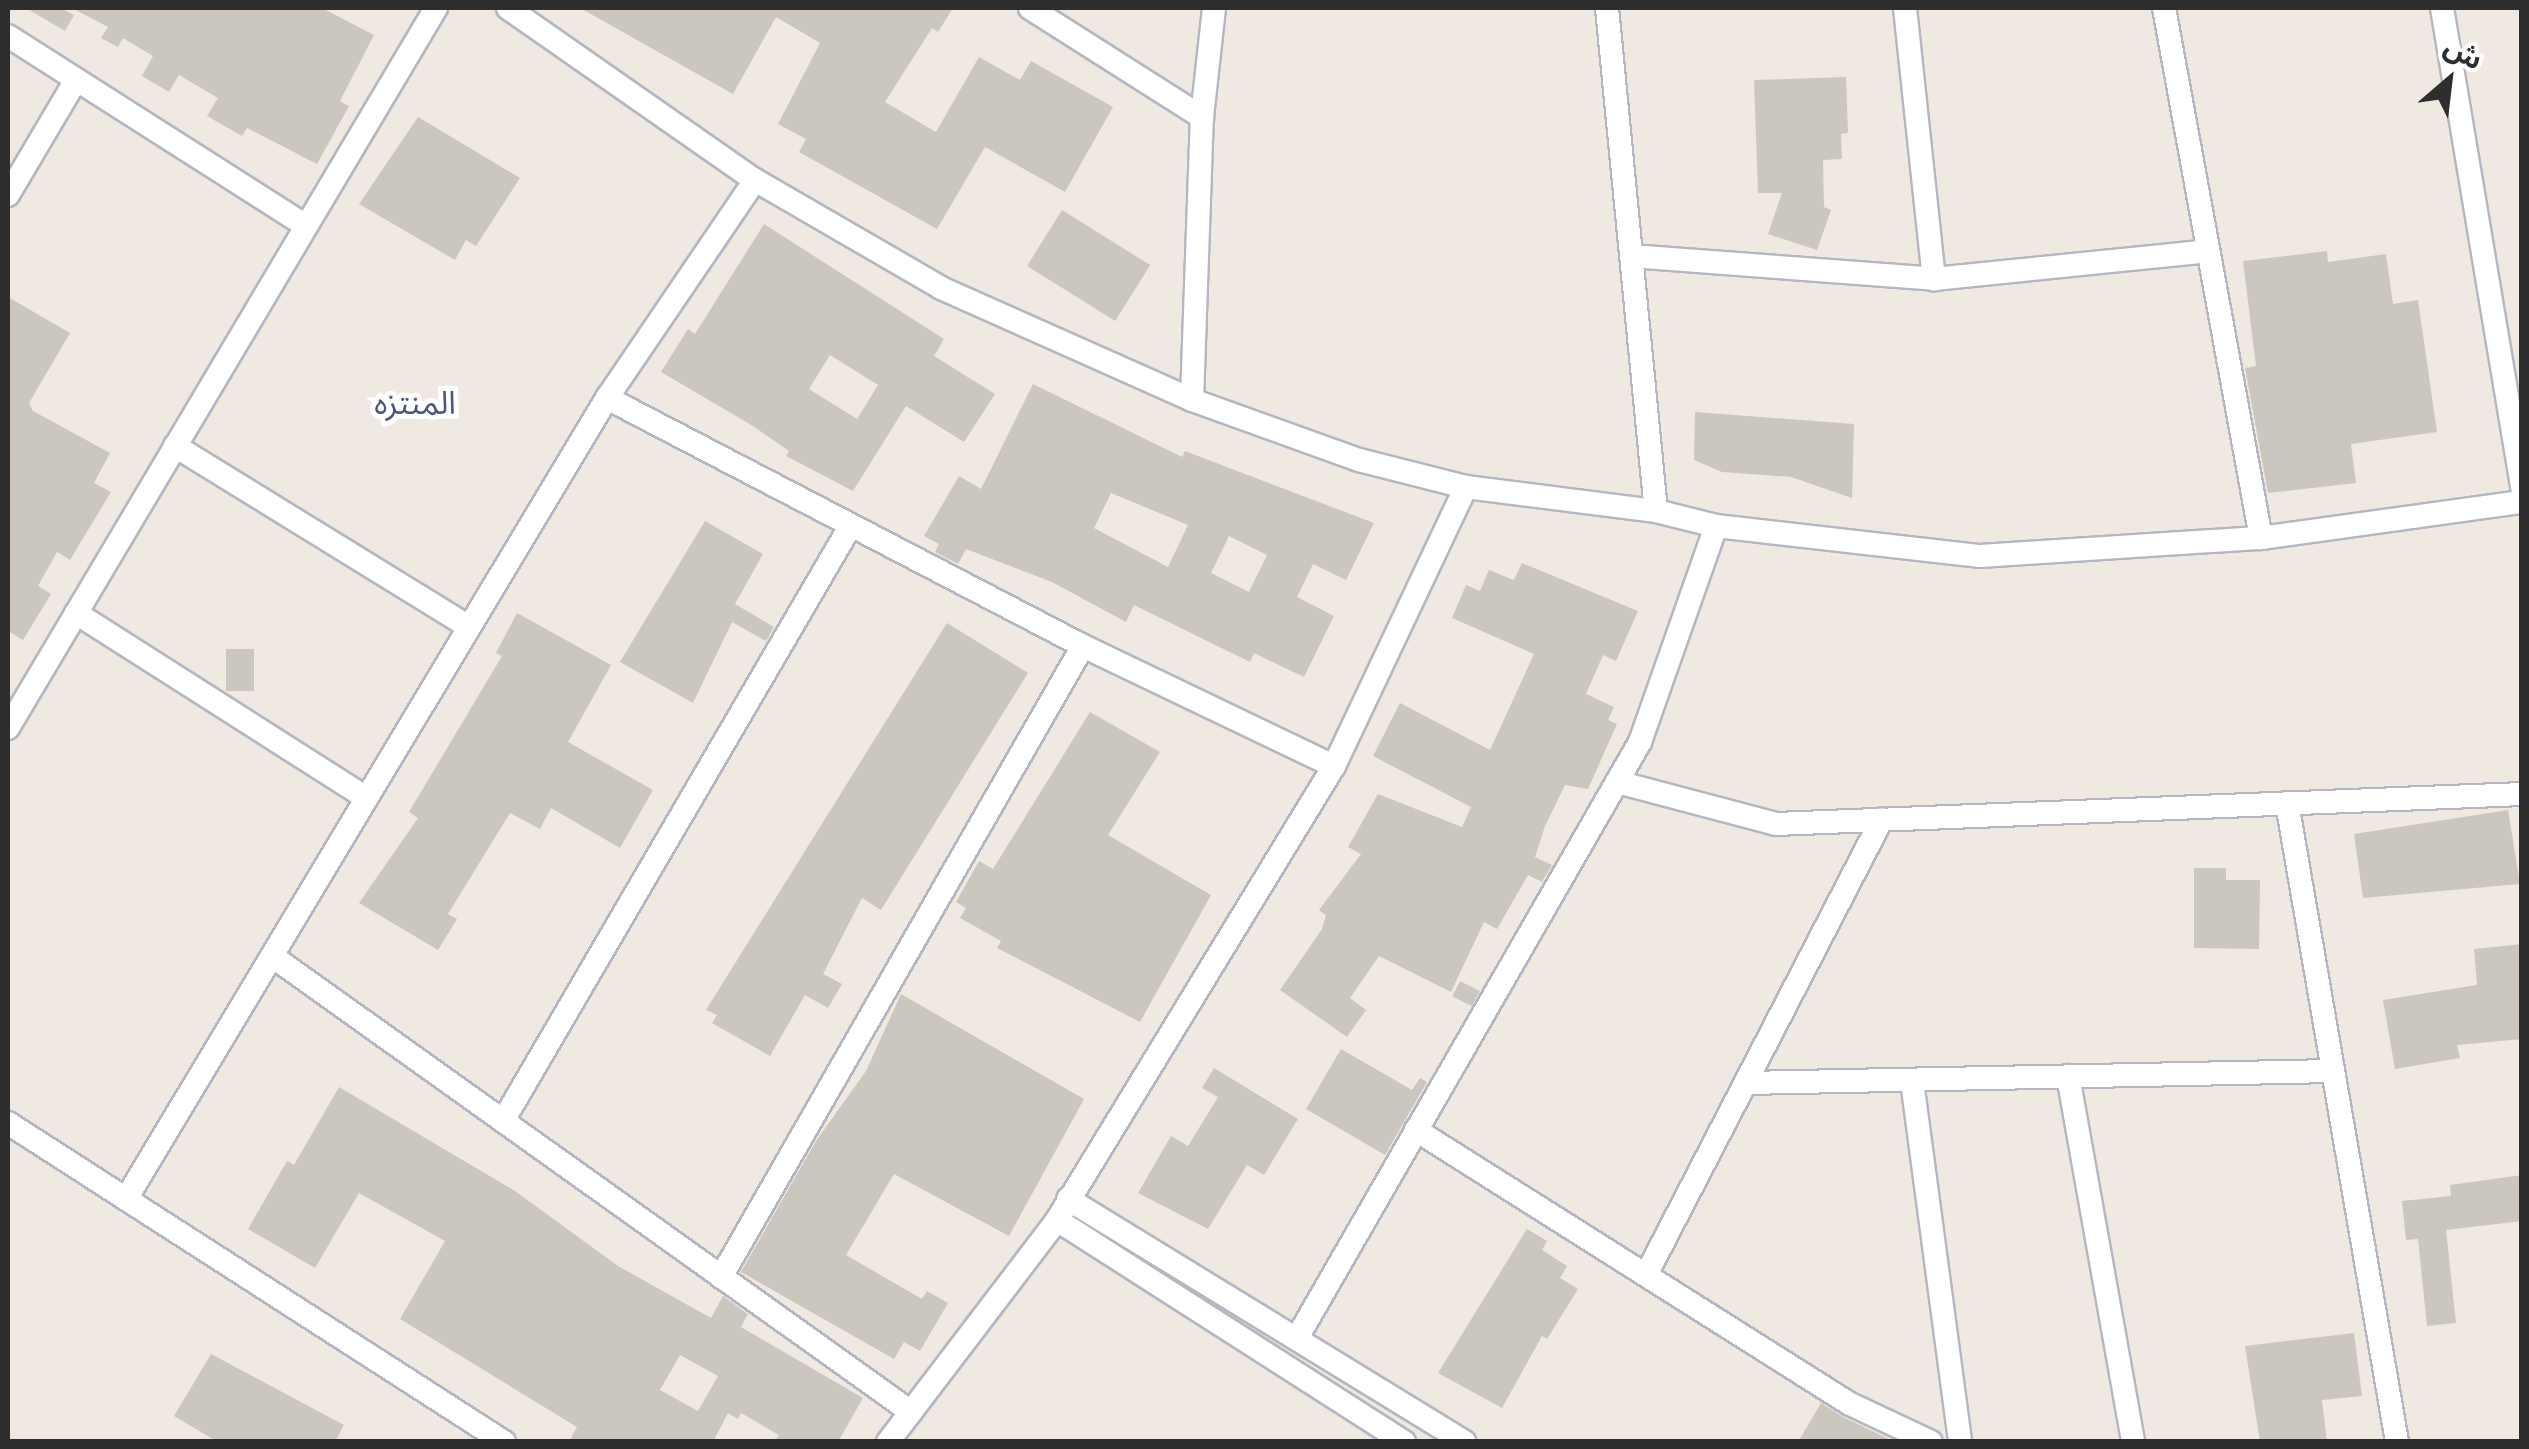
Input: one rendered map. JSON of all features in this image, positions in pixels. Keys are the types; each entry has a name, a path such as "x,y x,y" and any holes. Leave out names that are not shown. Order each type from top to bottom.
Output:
{"street":[{"path":"8,728 436,8"},
{"path":"508,8 755,180 941,288 1192,400 1359,460 1466,487 1656,510 1716,526 1980,556 2261,538 2522,502"},
{"path":"1030,8 1202,116"},
{"path":"1192,400 1202,116 1214,8"},
{"path":"1607,8 1656,510"},
{"path":"1905,8 1934,279"},
{"path":"2164,8 2261,538"},
{"path":"2442,8 2522,488"},
{"path":"8,36 306,226"},
{"path":"8,195 76,80"},
{"path":"126,1199 606,398 755,180"},
{"path":"1631,256 1934,279 2208,251"},
{"path":"606,398 1083,646 1334,766"},
{"path":"175,446 469,627"},
{"path":"888,1442 1062,1210 1334,766 1466,487"},
{"path":"503,1121 852,526"},
{"path":"1297,1338 1640,742 1716,526"},
{"path":"76,613 366,798"},
{"path":"721,1277 1083,646"},
{"path":"1616,782 1776,824 2522,794"},
{"path":"2287,803 2397,1442"},
{"path":"1646,1276 1882,820"},
{"path":"272,956 910,1412"},
{"path":"1746,1083 2333,1071"},
{"path":"2068,1076 2133,1442"},
{"path":"1912,1081 1960,1442"},
{"path":"8,1124 504,1442"},
{"path":"1416,1130 1850,1404 1931,1442"},
{"path":"1062,1210 1297,1338 1466,1442"},
{"path":"1062,1210 1404,1442"}],"building":[{"path":"26,8 61,8 74,15 65,31"},
{"path":"72,8 322,8 374,35 340,101 349,106 317,164 247,128 242,136 207,116 218,98 179,75 169,92 142,76 153,56 123,38 118,47 101,38 108,27"},
{"path":"580,8 953,8 938,32 932,28 885,102 936,132 979,57 1020,80 1031,61 1113,107 1065,192 985,147 937,229 799,152 806,139 778,124 820,43 776,17 733,94"},
{"path":"1846,77 1848,133 1841,134 1842,159 1823,160 1824,207 1831,210 1817,250 1768,234 1782,193 1758,193 1754,80"},
{"path":"418,117 520,178 476,246 466,240 455,260 359,204"},
{"path":"1062,210 1150,265 1115,321 1027,266"},
{"path":"764,224 944,339 934,356 995,394 964,442 906,406 853,491 786,456 789,451 753,426 661,372 688,329 695,334","holes":["830,355 878,385 857,419 809,389"]},
{"path":"2327,251 2328,262 2386,254 2393,304 2418,300 2437,432 2351,444 2356,483 2268,493 2245,368 2256,366 2243,261"},
{"path":"8,297 70,333 29,403 33,411 110,453 94,483 111,492 70,560 57,552 38,586 51,594 23,640 8,631"},
{"path":"1033,384 1182,457 1185,451 1374,523 1346,580 1313,564 1297,597 1334,616 1304,677 1254,653 1250,662 1134,605 1126,622 1052,582 966,549 958,564 935,552 939,544 924,536 959,476 981,489","holes":["1111,493 1188,525 1168,567 1094,528","1229,536 1267,555 1249,592 1211,573"]},
{"path":"1695,412 1854,424 1852,498 1791,477 1722,472 1694,460"},
{"path":"705,521 763,554 735,604 774,627 766,641 732,622 693,703 620,662"},
{"path":"1522,563 1638,611 1616,661 1603,655 1586,694 1614,707 1608,720 1617,724 1588,789 1565,785 1545,826 1535,857 1552,865 1542,882 1528,875 1497,929 1484,922 1451,992 1379,956 1350,998 1366,1010 1347,1037 1280,990 1322,929 1326,915 1319,910 1361,854 1348,847 1378,794 1462,827 1471,807 1373,756 1400,703 1490,750 1534,654 1452,618 1466,585 1480,591 1489,570 1514,580"},
{"path":"517,613 611,665 568,742 653,790 620,848 551,808 540,829 510,813 448,914 457,919 438,950 359,903 418,818 409,812 502,656 496,653"},
{"path":"947,623 1028,673 881,910 862,898 823,974 842,984 828,1008 805,995 770,1056 712,1023 717,1015 706,1010"},
{"path":"226,649 254,649 254,691 226,691"},
{"path":"1090,712 1160,752 1108,835 1211,895 1140,1022 997,948 1001,941 960,918 966,908 956,902 979,861 993,869"},
{"path":"2508,810 2520,884 2363,898 2354,834"},
{"path":"2194,868 2226,868 2226,880 2260,880 2259,949 2194,948"},
{"path":"2522,944 2522,1039 2457,1045 2460,1058 2395,1069 2383,1000 2477,985 2474,949"},
{"path":"1460,981 1480,991 1472,1006 1452,996"},
{"path":"901,994 1084,1099 1009,1236 894,1174 846,1255 922,1299 927,1291 948,1303 920,1351 904,1342 894,1359 741,1272 816,1141 866,1071"},
{"path":"1341,1049 1412,1090 1420,1078 1427,1082 1385,1155 1306,1109"},
{"path":"1214,1068 1298,1119 1264,1175 1247,1165 1208,1229 1138,1193 1171,1136 1188,1146 1218,1097 1202,1088"},
{"path":"339,1087 515,1191 618,1266 711,1318 723,1296 748,1314 741,1327 863,1398 838,1442 774,1442 779,1435 741,1413 738,1419 728,1413 713,1442 569,1442 577,1427 400,1319 445,1241 359,1193 315,1268 248,1229 287,1161 294,1165","holes":["680,1355 718,1376 698,1411 660,1390"]},
{"path":"2522,1175 2522,1221 2446,1230 2456,1323 2427,1326 2418,1239 2406,1240 2402,1201 2451,1196 2450,1185"},
{"path":"1527,1229 1547,1241 1542,1250 1567,1266 1560,1278 1578,1289 1547,1339 1542,1336 1502,1408 1438,1373"},
{"path":"2354,1333 2362,1396 2322,1400 2327,1442 2260,1442 2245,1346"},
{"path":"211,1354 344,1425 335,1442 218,1442 174,1416"},
{"path":"1821,1403 1843,1417 1895,1442 1798,1442"}],"district":[{"name":"المنتزه","path":"415,404"}]}
